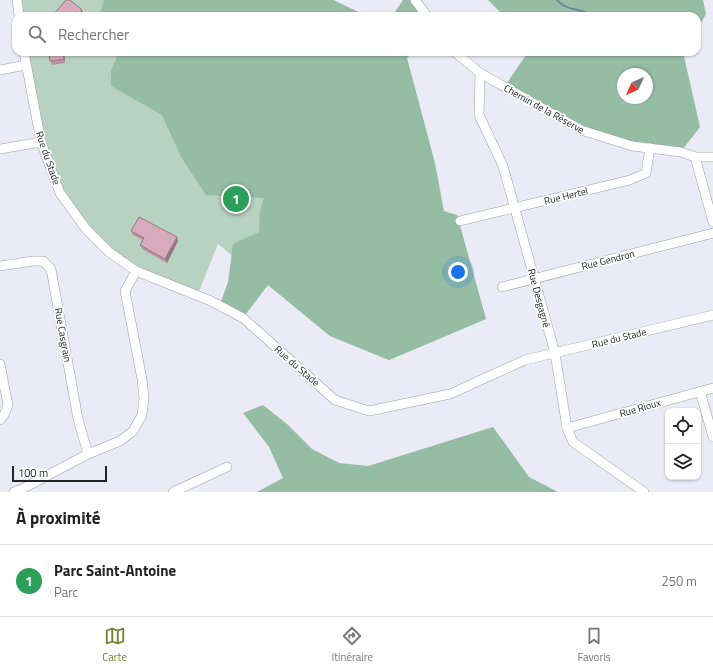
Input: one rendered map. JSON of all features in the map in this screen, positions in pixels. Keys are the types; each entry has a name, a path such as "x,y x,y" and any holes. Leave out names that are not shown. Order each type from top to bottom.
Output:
{"street":[{"path":"17,0 18,12"},
{"path":"415,0 424,12"},
{"name":"Rue du Stade","path":"25,56 41,142 60,193 86,229 109,252 136,271 211,301 243,318 335,400 369,411 450,394 525,360 713,315"},
{"name":"Chemin de la Réserve","path":"460,56 480,73 580,130 632,146 681,152 695,157 713,157"},
{"path":"0,70 26,65"},
{"name":"Rue Desgagné","path":"480,73 479,115 503,166 515,208 555,353 567,428 574,442 644,492"},
{"path":"0,149 41,142"},
{"name":"Rue Hertel","path":"460,221 630,180 646,173 650,148"},
{"path":"695,157 713,222"},
{"name":"Rue Gendron","path":"502,287 713,233"},
{"name":"Rue Casgrain","path":"0,266 43,261 51,269 78,419 88,454"},
{"path":"20,491 88,454 120,441 133,431 142,415 144,398 142,379 125,291 136,271"},
{"path":"0,364 8,405 0,420"},
{"name":"Rue Rioux","path":"567,428 713,388"},
{"path":"700,391 713,437"},
{"path":"173,492 227,467"}],"green space":[{"path":"17,0 333,0 358,12 19,12"},
{"path":"104,0 333,0 358,12 100,12"},
{"path":"403,0 413,0 421,12 395,12"},
{"path":"488,0 703,0 706,14 701,23 701,12 500,12"},
{"path":"26,56 409,56 407,58 412,219 457,215 486,319 389,360 330,336 218,244 196,299 106,252 48,169"},
{"path":"117,56 409,56 407,58 435,163 444,211 457,215 486,319 389,360 330,336 268,285 243,318 218,310 228,282 233,244 259,232 260,211 264,198 206,195 181,157 162,115 111,86 111,71"},
{"path":"525,56 684,56 700,127 679,154 581,131 503,89"},
{"path":"263,405 287,424 312,449 339,463 368,466 493,427 529,477 558,492 257,492 283,478 269,447 243,413"}],"building":[{"path":"66,0 70,0 82,10 80,12 56,12"},
{"path":"49,56 64,56 64,59 50,61"},
{"path":"139,217 177,237 165,259 140,245 144,238 131,231"}],"waterway":[{"path":"557,0 564,6 585,12"}],"place":[{"name":"Parc Saint-Antoine","path":"236,199"}]}
